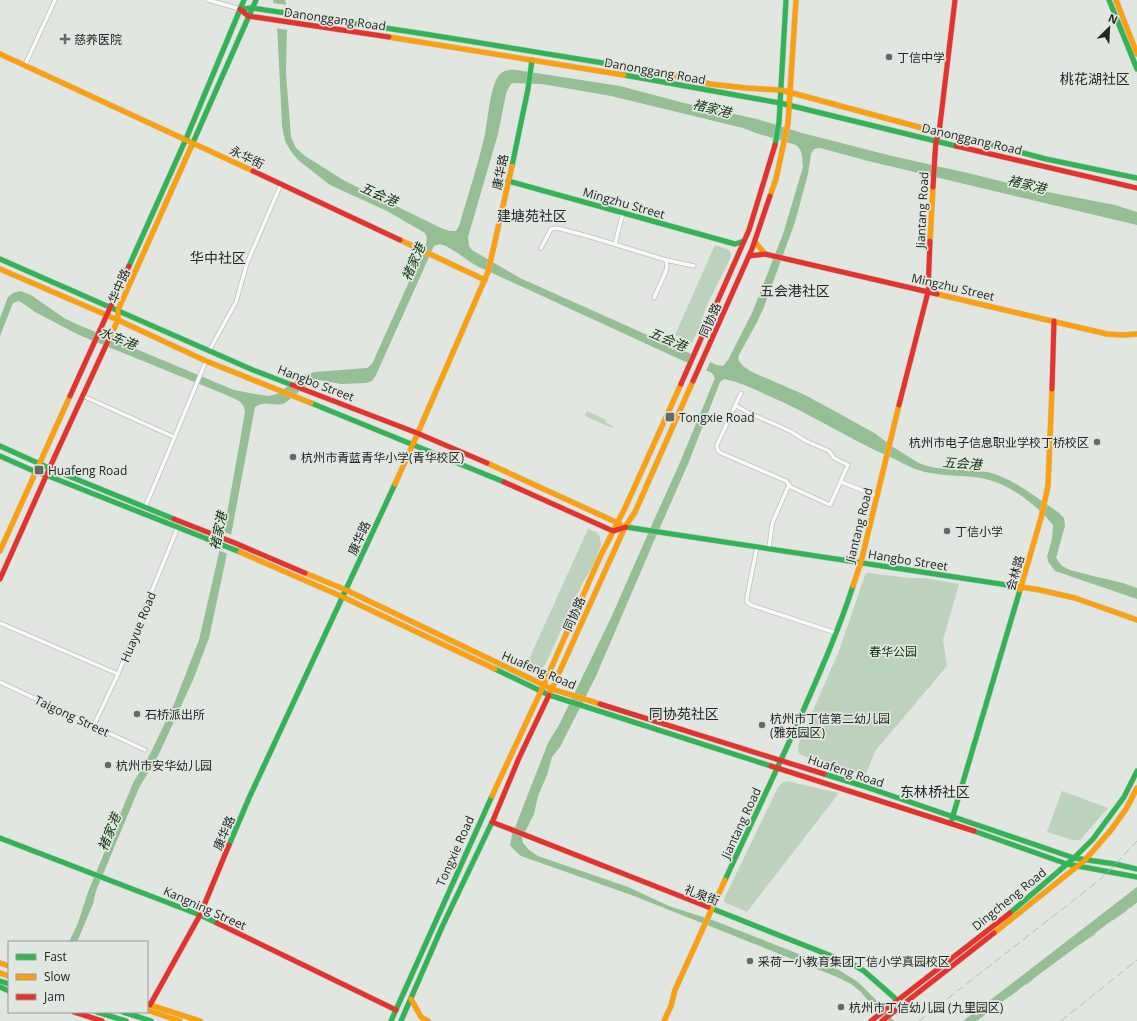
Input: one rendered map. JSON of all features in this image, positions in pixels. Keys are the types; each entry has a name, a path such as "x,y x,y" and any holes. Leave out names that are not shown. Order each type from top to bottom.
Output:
{"main road":[{"name":"华中路","path":"0,551 186,139 244,0"},
{"name":"华中路","path":"0,579 46,475 118,320 118,310 256,0"},
{"name":"同协路","path":"541,691 613,530 628,501 696,353 749,230 775,146 779,122 786,0"},
{"name":"同协路","path":"549,695 625,528 635,512 755,242 777,175 788,123 796,0"},
{"name":"Jiantang Road","path":"664,1021 671,1006 675,990 708,916 778,768 836,633 845,612 861,562 928,292 936,142 939,133 955,0"},
{"path":"1109,0 1137,69"},
{"path":"1116,0 1137,54"},
{"name":"Danonggang Road","path":"240,9 252,8 526,50 654,71 710,84 780,90 939,133 1046,159 1137,178"},
{"path":"240,9 248,16"},
{"name":"Danonggang Road","path":"248,16 532,60 780,103 936,142 1137,188"},
{"name":"永华街","path":"0,54 193,142 485,280"},
{"name":"康华路","path":"149,1005 200,915 249,798 413,444 485,280 491,262 528,89 532,60"},
{"name":"Mingzhu Street","path":"508,181 735,244 744,242"},
{"path":"755,242 765,254"},
{"path":"735,244 739,254"},
{"name":"Mingzhu Street","path":"749,256 765,254 1107,334 1137,334"},
{"name":"Hangbo Street","path":"0,259 209,351 417,433 515,475 618,522 625,528"},
{"name":"Hangbo Street","path":"0,269 206,360 514,486 613,530 625,528 642,530 1021,587 1075,598 1137,620"},
{"name":"会林路","path":"951,823 1041,518 1048,486 1054,321"},
{"name":"Huafeng Road","path":"0,446 346,590 552,689 863,786 1074,858 1137,869"},
{"name":"Huafeng Road","path":"0,456 36,472 218,543 343,597 549,695 951,823 1067,864 1137,877"},
{"name":"Tongxie Road","path":"390,1021 541,691"},
{"name":"Tongxie Road","path":"401,1021 442,928 492,822 519,758 549,695"},
{"name":"Dingcheng Road","path":"873,1019 1012,911 1074,858 1093,839 1105,824 1124,797 1137,771"},
{"name":"Dingcheng Road","path":"882,1021 1024,910 1077,865 1085,860 1111,830 1126,809 1137,788"},
{"name":"礼泉街","path":"492,822 854,965 864,971 898,1000"},
{"name":"Kangning Street","path":"0,838 200,915 396,1010"},
{"path":"411,999 421,1017 428,1021"},
{"path":"149,1005 200,1021"},
{"path":"148,1010 180,1021"},
{"path":"78,1013 102,1021"},
{"path":"100,1013 126,1021"},
{"path":"126,1013 151,1021"}],"street":[{"path":"25,65 55,0"},
{"path":"208,0 240,9"},
{"path":"209,351 236,302 247,263 281,184"},
{"path":"615,244 624,213"},
{"path":"541,248 551,230 556,228 666,260 694,266"},
{"path":"654,298 666,271 666,260"},
{"path":"145,507 166,460 206,360"},
{"path":"735,405 829,451 834,458 848,465 830,504 791,487 786,481 720,452 717,445 735,405 741,393"},
{"path":"83,396 174,437"},
{"path":"841,482 877,496"},
{"path":"769,548 774,519 789,485"},
{"name":"Huayue Road","path":"94,725 118,674 178,527"},
{"path":"756,547 747,602 750,605 836,633"},
{"path":"0,623 118,674"},
{"name":"Taigong Street","path":"0,682 145,750"}],"green space":[{"path":"715,245 729,250 731,254 730,259 706,307 700,326 692,343 675,335"},
{"path":"587,411 606,420 606,423 613,426 612,428 585,416"},
{"path":"588,529 596,532 600,537 601,546 547,661 543,668 535,671 526,666"},
{"name":"春华公园","path":"868,573 909,578 924,578 959,584 943,640 947,666 876,750 865,776 803,756 799,753 798,747 839,651 865,575"},
{"path":"787,781 839,793 747,912 726,903 724,901 725,897 778,787"},
{"path":"1062,791 1108,808 1080,840 1073,840 1047,832"}],"shaded area":[{"path":"273,0 285,0 286,3 286,73 291,137 296,148 305,156 345,181 450,231 456,231 459,226 485,134 494,86 502,72 510,70 620,86 684,103 757,119 802,133 892,156 1032,189 1115,205 1137,212 1137,225 868,161 820,148 814,149 811,154 808,174 795,222 764,307 738,357 739,361 743,366 752,372 805,395 876,434 917,462 936,468 988,472 1007,479 1025,489 1064,518 1065,526 1056,558 1062,566 1070,570 1137,588 1137,599 1055,571 1049,563 1047,557 1052,539 1053,525 1030,502 1011,489 991,480 925,472 915,469 785,403 747,386 724,379 720,382 688,464 596,676 560,747 552,757 547,775 538,796 534,814 522,838 523,843 529,850 538,856 628,887 669,906 715,921 839,970 858,982 894,1021 885,1021 860,991 851,984 837,977 634,896 521,856 510,845 512,835 548,743 560,723 610,620 678,467 715,378 712,373 479,267 450,248 440,244 434,246 372,381 366,383 341,384 319,380 312,381 285,403 278,405 264,404 255,407 232,530 209,638 193,680 158,756 139,788 96,891 93,904 77,941 69,941 133,783 150,754 174,704 199,640 224,531 245,412 241,402 235,399 79,335 35,312 19,301 13,303 0,336 0,318 8,297 13,293 20,291 31,295 64,318 74,323 234,390 268,396 277,394 304,375 315,372 367,368 372,364 426,244 427,238 425,233 387,211 330,185 298,160 285,141 282,126 277,24","holes":["512,83 542,84 611,96 743,128 796,145 800,149 803,167 783,234 752,313 728,360 723,366 717,365 663,342 520,278 472,250 469,246 468,237 498,134 506,94"]},
{"path":"1137,887 1137,902 976,1021 963,1021"}],"pier":[{"path":"272,3 289,5 289,30 275,28"},
{"path":"693,352 711,360 705,373 687,365"},
{"path":"222,531 232,535 228,554 218,550"}],"waterway":[{"path":"1130,908 1137,902"},
{"path":"1113,920 1127,910"},
{"path":"1081,943 1095,934"},
{"path":"1027,984 1032,980"},
{"path":"1010,996 1018,990"},
{"path":"976,1021 990,1011"}],"railway":[{"path":"919,1021 1097,882 1137,841"},
{"path":"1061,1021 1137,960"}],"traffic: fast":[{"path":"129,266 186,139 244,0"},
{"path":"191,147 256,0"},
{"path":"775,145 779,122 786,0"},
{"path":"1109,0 1137,69"},
{"path":"240,9 252,8 634,68"},
{"path":"512,166 528,89 532,60"},
{"path":"624,75 780,103 956,146"},
{"path":"926,129 1046,159 1137,178"},
{"path":"508,181 735,244 744,241"},
{"path":"0,259 253,370 292,385"},
{"path":"311,403 504,482"},
{"path":"0,446 49,468 174,519"},
{"path":"0,456 36,472 240,552"},
{"path":"229,845 249,798 395,484"},
{"path":"626,527 1014,586"},
{"path":"725,880 810,696 836,634 853,586"},
{"path":"952,819 1020,590"},
{"path":"495,669 549,695 771,766"},
{"path":"1010,913 1074,858 1093,839 1124,797 1137,771"},
{"path":"824,774 1074,858 1137,869"},
{"path":"391,1021 492,796"},
{"path":"401,1021 442,927 494,818"},
{"path":"974,831 1067,864 1137,877"},
{"path":"0,838 200,915 217,923"},
{"path":"708,907 854,965 864,971 897,1000"},
{"path":"0,981 8,984"},
{"path":"0,987 8,991"},
{"path":"100,1013 126,1021"},
{"path":"126,1013 151,1021"}],"traffic: slow":[{"path":"770,196 776,179 788,123 796,0"},
{"path":"1116,0 1137,54"},
{"path":"389,37 624,75"},
{"path":"0,54 253,171"},
{"path":"634,68 710,84 781,90 926,129"},
{"path":"108,341 118,320 118,310 191,147"},
{"path":"395,484 488,272 512,166"},
{"path":"930,241 933,187"},
{"path":"400,240 485,280"},
{"path":"755,242 765,254"},
{"path":"0,269 118,320 206,361 311,403"},
{"path":"937,294 1107,334 1137,334"},
{"path":"549,695 625,527 635,512 693,381"},
{"path":"541,691 600,557 625,508 681,384"},
{"path":"1020,590 1041,518 1048,486 1052,389"},
{"path":"0,551 70,396"},
{"path":"853,586 861,562 899,405"},
{"path":"487,463 620,524"},
{"path":"240,552 343,597 495,669"},
{"path":"305,573 346,590 552,689 600,704"},
{"path":"1014,586 1075,598 1137,620"},
{"path":"492,796 541,691"},
{"path":"994,933 1085,860 1111,830 1126,809 1137,788"},
{"path":"664,1021 671,1006 675,990 725,880"},
{"path":"0,963 8,966"},
{"path":"0,973 8,976"},
{"path":"411,999 421,1017 428,1021"},
{"path":"148,1004 200,1021"},
{"path":"148,1010 180,1021"}],"traffic: jam":[{"path":"935,154 936,141 939,133 955,0"},
{"path":"240,9 248,16 389,37"},
{"path":"681,384 749,230 775,145"},
{"path":"956,146 1137,188"},
{"path":"933,187 935,154"},
{"path":"253,171 400,240"},
{"path":"693,381 752,249 770,196"},
{"path":"899,405 928,292 930,241"},
{"path":"749,256 765,254 937,294"},
{"path":"70,396 129,266"},
{"path":"1052,389 1054,321"},
{"path":"0,579 108,341"},
{"path":"292,385 417,433 487,463"},
{"path":"504,482 613,531 626,527"},
{"path":"174,519 305,573"},
{"path":"494,818 519,758 549,695"},
{"path":"600,704 824,774"},
{"path":"771,766 974,831"},
{"path":"492,822 708,907"},
{"path":"150,1005 200,915 229,845"},
{"path":"871,1021 1010,913"},
{"path":"217,923 396,1010"},
{"path":"882,1021 994,933"},
{"path":"77,1013 102,1021"}],"place":[{"name":"慈养医院","path":"65,39"},
{"name":"丁信中学","path":"889,57"},
{"name":"Tongxie Road","path":"670,417"},
{"name":"杭州市电子信息职业学校丁桥校区","path":"1097,442"},
{"name":"杭州市青蓝青华小学(青华校区)","path":"293,457"},
{"name":"Huafeng Road","path":"39,470"},
{"name":"丁信小学","path":"947,531"},
{"name":"石桥派出所","path":"137,714"},
{"name":"杭州市丁信第二幼儿园 (雅苑园区)","path":"762,725"},
{"name":"杭州市安华幼儿园","path":"108,765"},
{"name":"采荷一小教育集团丁信小学真园校区","path":"750,961"},
{"name":"杭州市丁信幼儿园 (九里园区)","path":"841,1007"}],"district":[{"name":"桃花湖社区","path":"1095,78"},
{"name":"建塘苑社区","path":"532,215"},
{"name":"华中社区","path":"218,257"},
{"name":"五会港社区","path":"795,290"},
{"name":"同协苑社区","path":"684,713"},
{"name":"东林桥社区","path":"935,791"}],"water label":[{"name":"褚家港","path":"712,108"},
{"name":"褚家港","path":"1027,184"},
{"name":"五会港","path":"379,194"},
{"name":"褚家港","path":"413,262"},
{"name":"水车港","path":"118,338"},
{"name":"五会港","path":"668,339"},
{"name":"五会港","path":"962,463"},
{"name":"褚家港","path":"218,531"},
{"name":"褚家港","path":"109,832"}]}
